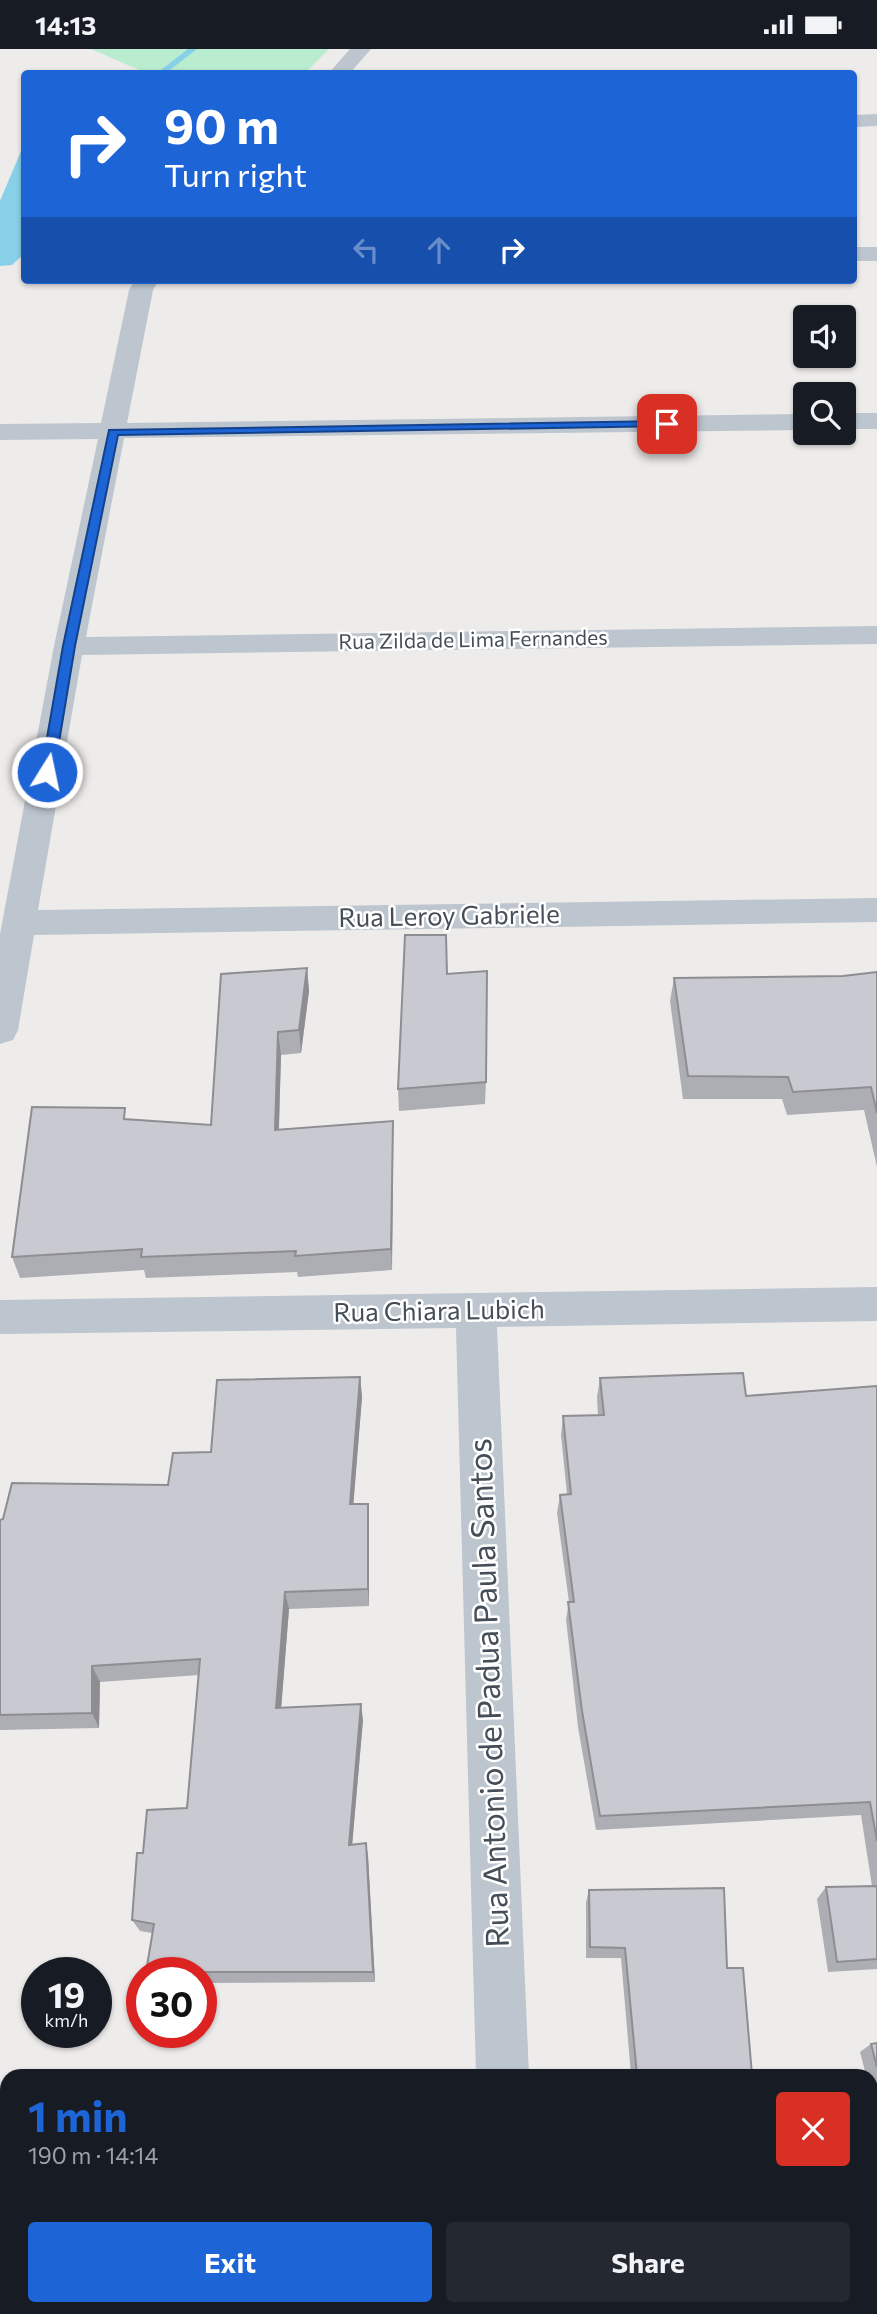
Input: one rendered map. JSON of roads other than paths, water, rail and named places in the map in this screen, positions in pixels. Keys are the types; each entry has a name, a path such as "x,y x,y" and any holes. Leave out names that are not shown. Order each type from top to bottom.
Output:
{"street":[{"path":"342,70 360,49"},
{"path":"857,121 877,120"},
{"path":"857,254 877,254"},
{"path":"0,1030 69,646 141,290 145,284"},
{"path":"856,421 877,421"},
{"path":"0,432 793,422"},
{"name":"Rua Zilda de Lima Fernandes","path":"69,646 877,635"},
{"name":"Rua Leroy Gabriele","path":"21,923 877,910"},
{"name":"Rua Chiara Lubich","path":"0,1317 877,1304"},
{"name":"Rua Antonio de Padua Paula Santos","path":"476,1311 502,2069"}],"water":[{"path":"21,151 21,257 12,265 0,266 0,201"}],"waterway":[{"path":"165,70 193,49"}]}
